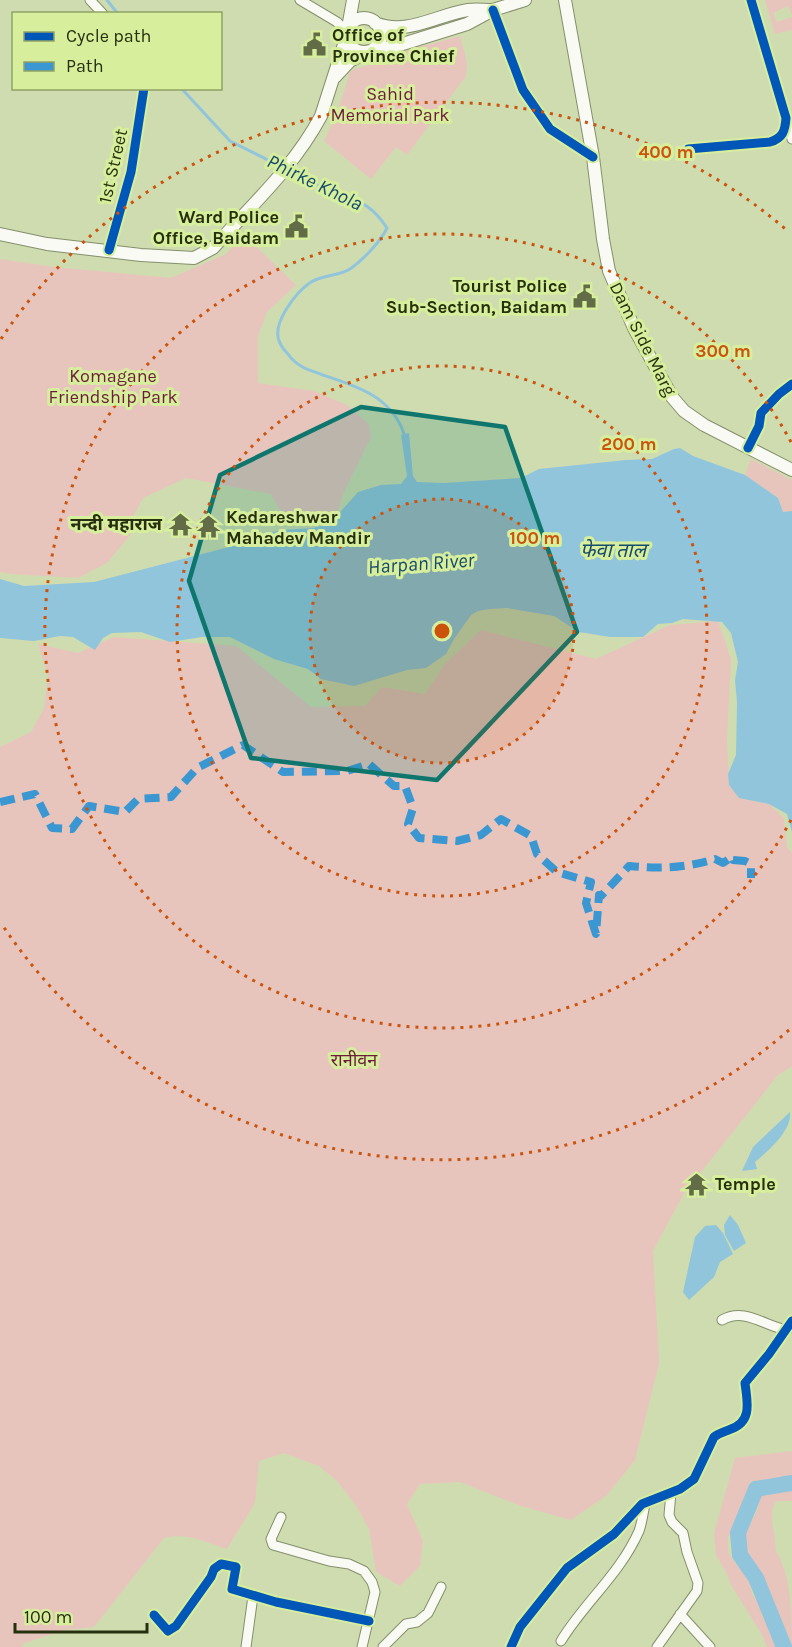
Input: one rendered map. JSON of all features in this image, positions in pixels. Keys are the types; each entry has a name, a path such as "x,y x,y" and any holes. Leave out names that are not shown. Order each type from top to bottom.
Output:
{"main road":[{"path":"0,234 47,244 141,255 194,258 205,254 293,160 321,116 348,32 355,0"},
{"path":"331,85 337,74 350,61 369,51 380,40 380,31 358,8 355,0"},
{"path":"493,10 469,10 395,28 387,28 372,21 357,20 348,32 348,42 360,52 393,47 467,24 493,10 525,0"},
{"name":"Dam Side Marg","path":"565,0 593,157 609,271 634,328 678,405 694,419 792,470"}],"street":[{"path":"90,0 101,12"},
{"path":"300,0 338,22 348,32"},
{"path":"751,0 792,139"},
{"path":"493,10 523,90 550,129 593,157"},
{"name":"1st Street","path":"109,250 131,172 144,90"},
{"path":"688,149 770,142 779,139 785,129 786,118"},
{"path":"748,448 759,426 760,413 792,384"},
{"path":"722,1320 731,1315 746,1316 765,1321 773,1327 789,1325"},
{"path":"511,1647 520,1627 567,1568 614,1534 642,1504 687,1486 694,1479 714,1437 720,1432 734,1428 745,1418 749,1405 745,1383 770,1354 789,1325"},
{"path":"657,1647 697,1591 698,1582 683,1533 672,1522 669,1515 671,1493"},
{"path":"561,1641 574,1619 599,1593 622,1562 640,1529 645,1504"},
{"path":"281,1517 271,1539 273,1545 329,1561 349,1564 364,1570 372,1582 375,1592 362,1647"},
{"path":"154,1616 168,1631 176,1626 205,1586 214,1569 220,1564 236,1567 232,1589 253,1596 369,1621"},
{"path":"383,1647 406,1624 417,1622 428,1613 441,1587"},
{"path":"246,1647 253,1596"},
{"path":"680,1614 710,1647"}],"highlighted area":[{"path":"361,407 505,427 577,632 437,780 251,758 189,581 220,475"}],"green space":[{"path":"765,0 792,0 792,15 788,6 773,13 777,22 792,17 792,30 775,34"},
{"name":"Sahid Memorial Park","path":"460,36 467,62 466,76 407,155 396,147 371,179 324,141 336,116 350,72 389,60 398,53"},
{"name":"Komagane Friendship Park","path":"244,235 296,285 267,312 258,336 258,383 314,391 347,405 369,424 371,437 344,492 336,516 288,525 271,494 186,478 143,498 134,515 131,534 107,563 78,578 0,572 0,259 54,267 171,278 226,254"},
{"path":"751,459 792,480 792,511 783,512 778,498 745,475"},
{"name":"रानीवन","path":"718,621 731,659 727,739 729,785 739,798 769,804 784,818 787,847 792,853 792,1066 778,1075 683,1195 653,1251 659,1363 635,1460 607,1495 571,1520 521,1506 460,1482 420,1484 407,1504 423,1541 420,1566 400,1586 376,1572 369,1529 355,1504 337,1481 319,1466 284,1453 259,1461 255,1503 227,1549 188,1537 164,1538 94,1627 64,1630 22,1644 23,1647 0,1647 0,747 31,732 44,708 48,676 38,644 78,653 114,637 236,646 311,707 365,706 382,687 425,694 445,664 481,630 596,659 670,625"},
{"path":"792,1451 792,1476 772,1481 750,1482 738,1521 728,1537 728,1553 750,1582 752,1594 766,1614 779,1647 767,1647 716,1555 714,1533 735,1458"},
{"path":"792,1487 792,1501 776,1501 772,1519 775,1550 781,1560 788,1584 792,1647 786,1646 785,1637 777,1623 775,1604 765,1580 744,1547 744,1537 758,1508 759,1492 771,1488 775,1491"}],"water":[{"name":"फेवा ताल","path":"409,433 413,476 417,482 444,483 521,478 539,469 652,459 680,448 693,456 745,475 778,498 783,512 792,511 792,832 787,814 769,804 739,798 729,785 728,774 736,755 735,680 738,662 731,633 722,622 683,619 658,624 643,637 610,637 579,632 554,616 507,608 478,611 471,615 446,654 426,668 407,670 354,686 321,679 308,669 274,659 230,637 202,637 170,642 141,632 112,633 103,638 95,650 73,637 60,636 34,641 0,638 0,579 24,586 94,582 233,546 280,530 325,525 333,520 358,492 381,485 401,484 407,476 401,435"},
{"path":"790,1112 790,1119 783,1133 755,1162 757,1169 742,1171 753,1147"},
{"path":"730,1215 738,1225 746,1243 734,1251 725,1235 724,1225"},
{"path":"716,1225 723,1233 733,1254 720,1262 714,1277 689,1300 683,1292 695,1237 705,1226"}],"waterway":[{"name":"Phirke Khola","path":"107,0 116,12"},
{"name":"Phirke Khola","path":"183,90 230,141 282,167"},
{"name":"Phirke Khola","path":"288,170 367,206 387,228 381,239 350,269 311,282 298,293 281,318 278,336 281,345 291,358 302,366 360,389 382,402 398,421 404,434"},
{"path":"784,1647 756,1578 740,1555 738,1533 756,1489 792,1483"}],"marked path":[{"path":"0,802 35,794 52,828 72,829 89,806 125,812 138,799 171,797 197,768 243,745 283,772 347,771 369,764 394,786 405,786 413,808 408,824 419,838 457,841 481,835 501,819 531,836 537,854 557,872 591,882 586,903 596,934 599,895 601,896 629,866 672,867 715,859 723,863 732,857 733,860 751,864 751,878"}],"cycle path":[{"path":"688,149 770,142 781,136 784,130 786,118 751,0"},
{"path":"493,10 523,90 550,129 593,157"},
{"path":"109,250 131,172 144,90"},
{"path":"748,448 759,426 761,413 792,384"},
{"path":"511,1647 520,1627 567,1568 614,1534 642,1504 680,1489 694,1479 714,1437 743,1421 747,1410 745,1383 792,1321"},
{"path":"154,1615 168,1631 176,1626 211,1577 214,1569 221,1564 236,1567 232,1589 276,1602 369,1621"}],"place":[{"name":"Office of Province Chief","path":"314,45"},
{"name":"Ward Police Office, Baidam","path":"297,227"},
{"name":"Tourist Police Sub-Section, Baidam","path":"585,296"},
{"name":"नन्दी महाराज","path":"180,524"},
{"name":"Kedareshwar Mahadev Mandir","path":"208,527"},
{"name":"Temple","path":"697,1184"}],"water label":[{"name":"Harpan River","path":"421,563"}]}
